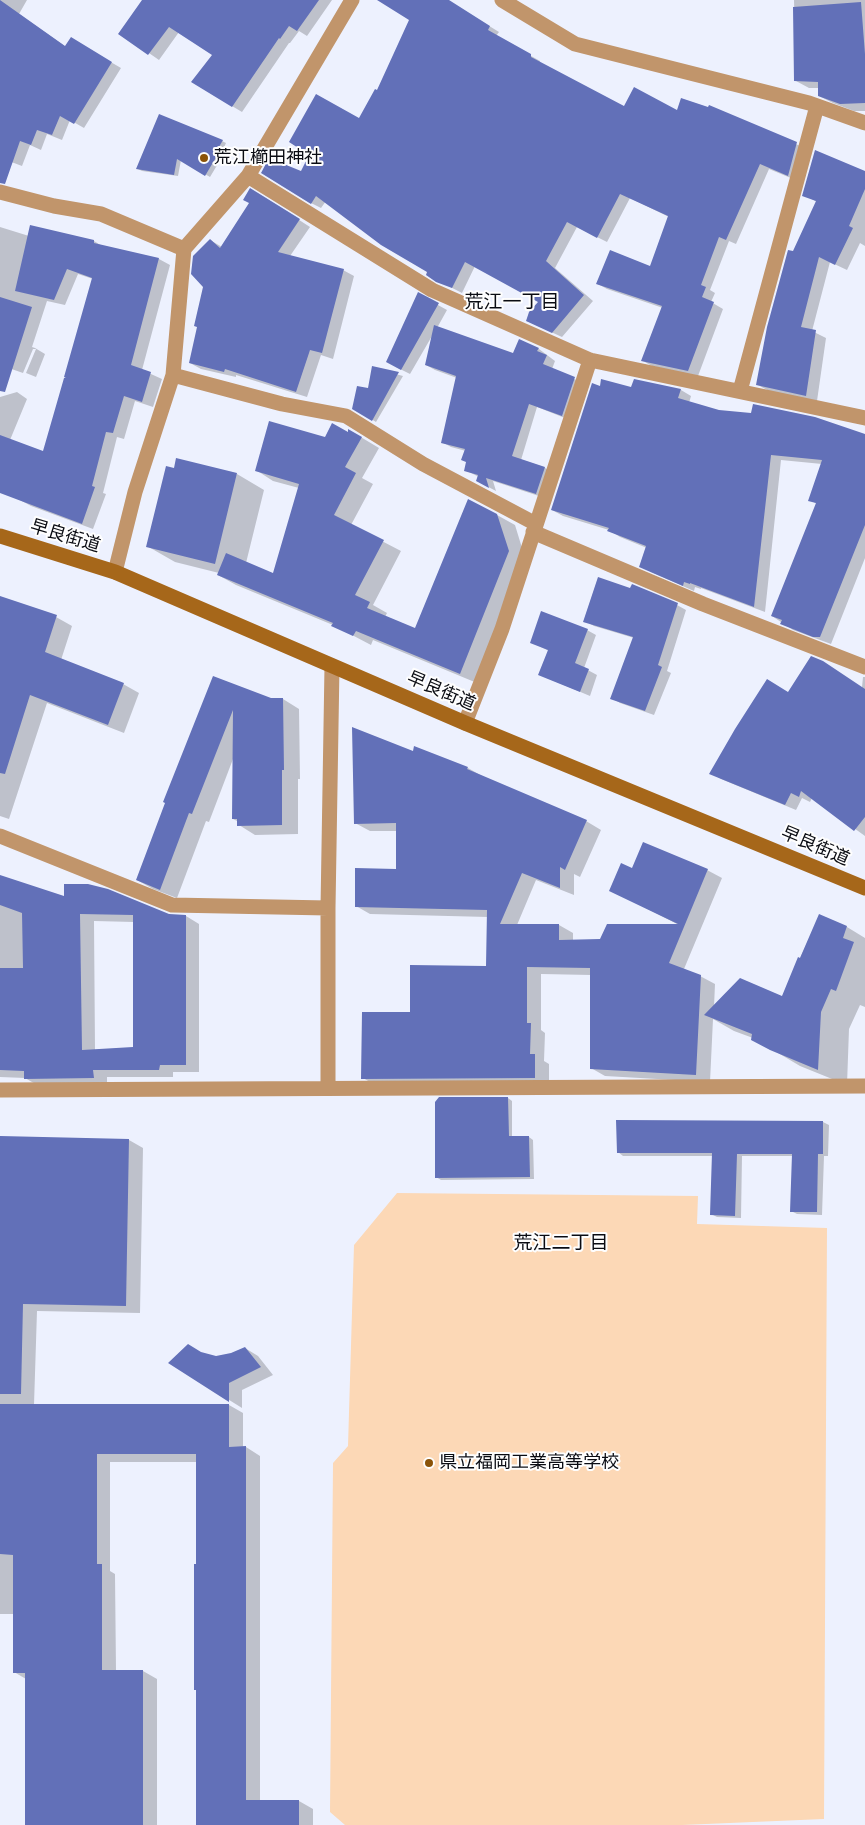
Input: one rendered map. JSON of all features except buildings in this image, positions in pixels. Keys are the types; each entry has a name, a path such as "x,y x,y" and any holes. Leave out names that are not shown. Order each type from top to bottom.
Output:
{"street":[{"path":"115,572 135,492 173,375 184,249 248,176 352,0"},
{"path":"502,0 575,44 817,106 865,123"},
{"path":"740,391 817,106"},
{"path":"248,176 432,290 590,360 865,418"},
{"path":"0,192 54,206 101,214 184,249"},
{"path":"465,723 502,629 590,360"},
{"path":"173,375 282,404 346,416 423,464 535,528 703,604 865,667"},
{"name":"早良街道","path":"0,536 115,572 465,723 865,888"},
{"path":"328,1088 328,908 332,666"},
{"path":"0,836 172,905 328,908"},
{"path":"0,1090 865,1086"}],"shaded area":[{"path":"397,1193 698,1196 697,1224 827,1228 824,1819 682,1825 345,1825 330,1812 333,1463 348,1446 354,1245"}],"place":[{"name":"荒江櫛田神社","path":"204,158"},
{"name":"県立福岡工業高等学校","path":"429,1463"}],"district":[{"name":"荒江一丁目","path":"512,303"},
{"name":"荒江二丁目","path":"561,1244"}]}
